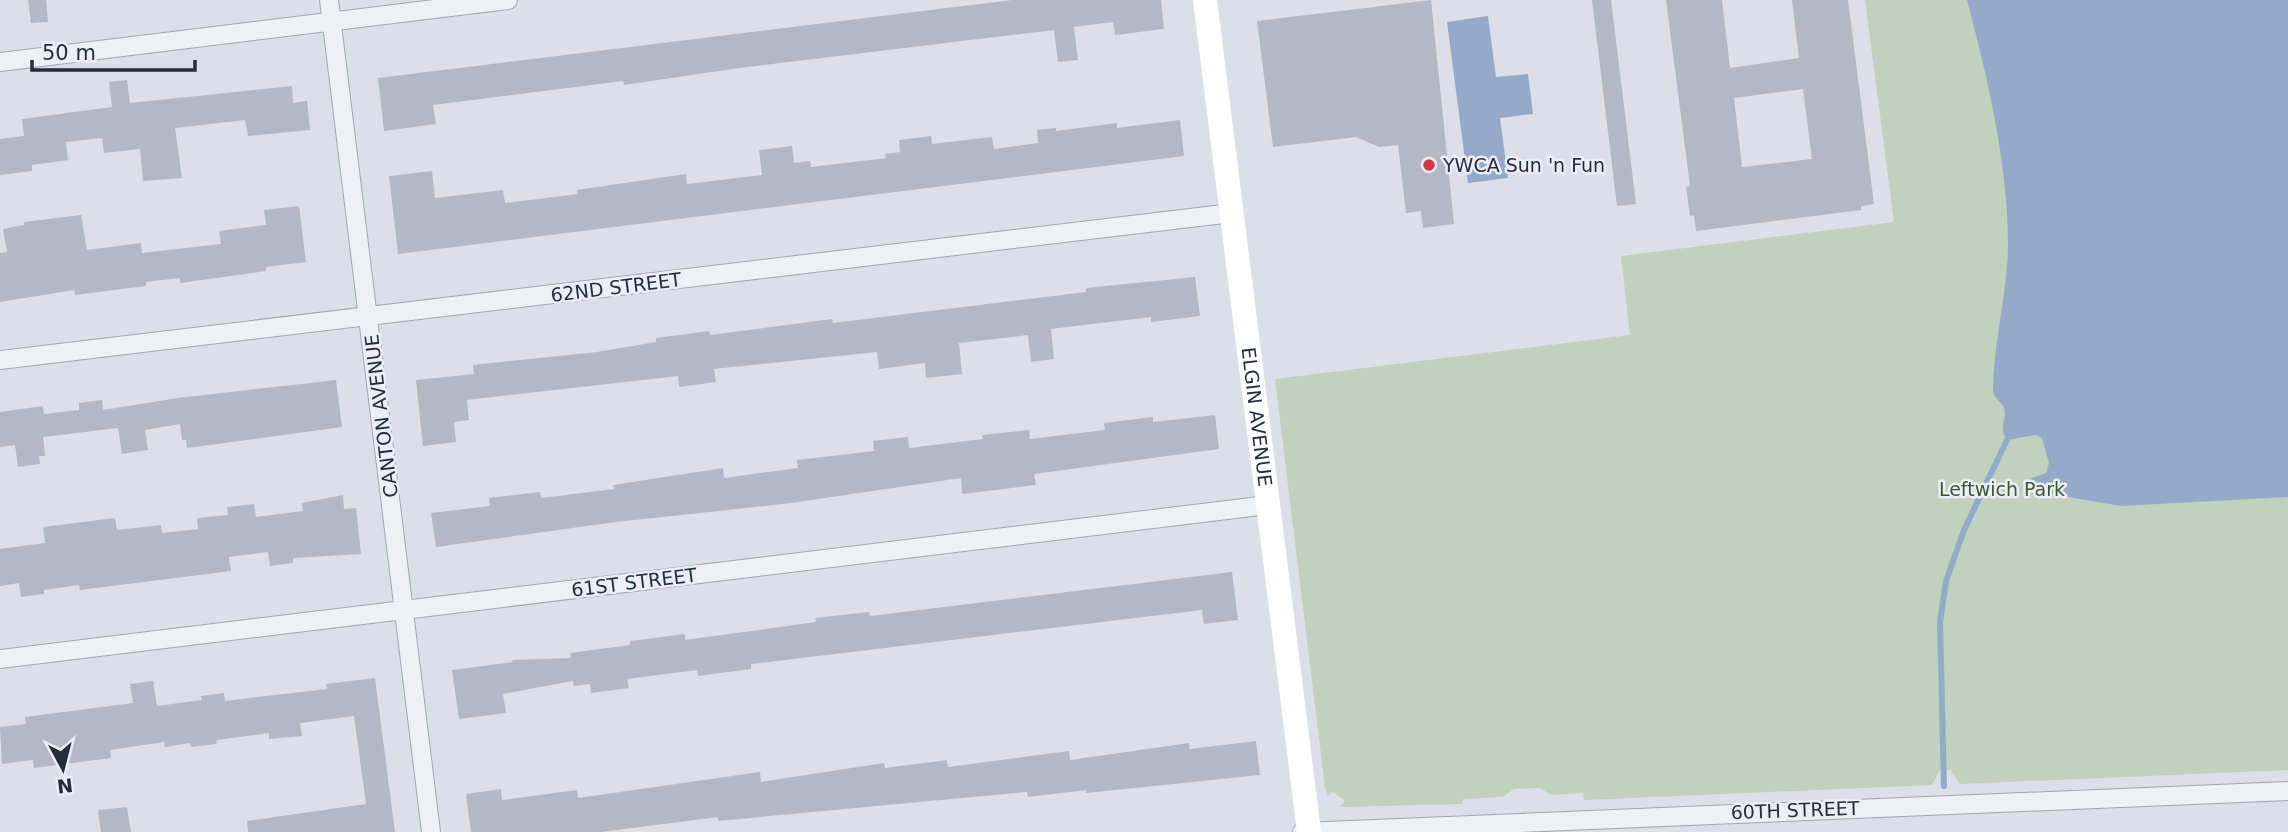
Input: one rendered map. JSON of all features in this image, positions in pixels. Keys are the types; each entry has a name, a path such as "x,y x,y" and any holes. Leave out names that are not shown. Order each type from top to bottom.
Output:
{"street":[{"name":"CANTON AVENUE","path":"330,0 431,832"},
{"path":"0,62 508,0"},
{"name":"ELGIN AVENUE","path":"1206,0 1309,832"},
{"name":"62ND STREET","path":"0,360 1232,214"},
{"name":"61ST STREET","path":"0,659 1268,505"},
{"name":"60TH STREET","path":"1303,832 2288,791"}],"green space":[{"name":"Leftwich Park","path":"1865,0 2288,0 2288,770 1960,784 1951,770 1940,770 1932,785 1584,800 1583,793 1551,795 1540,788 1514,789 1503,797 1463,799 1462,804 1340,807 1345,801 1333,792 1328,796 1325,787 1275,379 1630,335 1621,256 1894,222"}],"water":[{"path":"1967,0 2288,0 2288,497 2121,506 2028,490 2026,484 2029,479 2046,473 2049,463 2042,438 2035,435 2007,440 2003,431 2003,406 1993,392 1995,355 2006,280 2007,213 1995,120"},
{"path":"1488,16 1496,77 1528,74 1533,114 1500,118 1508,178 1468,183 1447,22"}],"building":[{"path":"28,0 46,0 48,22 31,23"},
{"path":"1012,0 1161,0 1164,29 1115,35 1113,22 1074,27 1078,60 1058,62 1054,30 739,68 624,85 623,81 433,105 436,124 384,131 378,78"},
{"path":"1431,0 1454,224 1423,228 1421,211 1406,213 1398,145 1379,147 1356,137 1273,147 1257,21"},
{"path":"1592,0 1611,0 1636,204 1617,206"},
{"path":"1666,0 1722,0 1730,68 1799,58 1792,0 1848,0 1874,204 1861,206 1861,210 1696,231 1694,215 1690,216 1686,187 1690,186","holes":["1803,89 1812,159 1742,167 1734,98"]},
{"path":"127,80 130,103 292,86 293,103 307,101 310,130 248,136 245,120 175,128 182,178 143,181 140,149 104,153 102,138 66,142 68,160 32,165 32,171 0,175 0,139 24,136 22,119 112,107 109,82"},
{"path":"1180,120 1184,156 398,254 389,176 432,171 435,198 503,190 505,203 578,194 577,190 686,174 687,184 762,175 759,150 792,146 794,163 810,161 811,167 886,158 885,154 900,152 899,140 931,136 932,144 992,137 994,149 1038,143 1037,130 1056,128 1056,131 1117,123 1117,128"},
{"path":"299,206 306,262 266,267 266,271 180,283 180,278 146,282 146,286 75,295 74,290 0,302 0,253 7,252 3,229 24,225 24,222 81,215 87,250 141,243 142,253 221,244 219,231 266,225 264,210"},
{"path":"1195,277 1200,316 1151,322 1151,317 1051,329 1054,359 1031,362 1028,335 959,343 962,374 926,378 925,363 879,369 877,352 714,369 716,382 679,387 678,376 467,400 469,420 454,422 456,442 423,446 416,380 474,374 473,365 597,352 656,342 656,338 709,331 710,335 832,319 833,323 1086,292 1086,288"},
{"path":"336,380 342,427 187,448 186,440 182,440 180,424 145,430 148,450 122,454 118,428 43,437 45,456 39,456 40,464 18,467 15,445 0,447 0,412 43,406 44,414 79,410 79,403 102,400 103,410 178,398"},
{"path":"1215,415 1219,449 1034,474 1036,485 962,494 961,478 791,503 608,523 436,547 431,513 490,506 489,498 540,492 541,498 614,489 613,485 723,468 724,478 798,468 797,460 874,451 873,441 908,437 909,448 1029,430 1030,439 1105,430 1104,423 1153,417 1153,422"},
{"path":"343,495 344,509 356,508 361,554 293,558 293,563 270,566 268,552 229,557 231,571 80,590 79,585 44,590 44,594 21,597 19,583 0,586 0,549 45,543 43,527 115,518 117,530 161,525 162,533 198,529 197,518 228,515 227,507 254,504 256,517 303,511 302,503"},
{"path":"1232,572 1238,620 1204,624 1202,610 751,664 751,669 698,676 697,670 627,679 629,688 591,693 590,684 574,686 573,681 503,694 506,713 459,719 452,670 513,662 512,660 571,658 570,653 685,634 685,640 816,622 815,618 869,612 870,616"},
{"path":"375,678 395,832 248,832 247,821 366,804 354,716 300,723 302,736 269,739 269,733 217,740 216,744 191,747 190,743 165,747 164,742 110,750 111,758 34,768 33,760 2,764 0,727 26,724 25,717 133,703 130,684 153,681 157,706 202,700 201,696 224,693 225,701 327,689 326,684"},
{"path":"1256,741 1260,775 1086,793 1086,790 1028,797 1027,792 718,821 718,817 601,832 471,832 466,794 501,789 502,800 577,790 578,798 760,772 761,782 884,763 885,768 947,760 948,767 1069,751 1070,760 1189,743 1190,749"},
{"path":"127,807 131,832 101,832 98,810"}],"waterway":[{"path":"1944,786 1940,622 1946,581 1964,530 2007,440"}],"place":[{"name":"YWCA Sun 'n Fun","path":"1429,165"}]}
